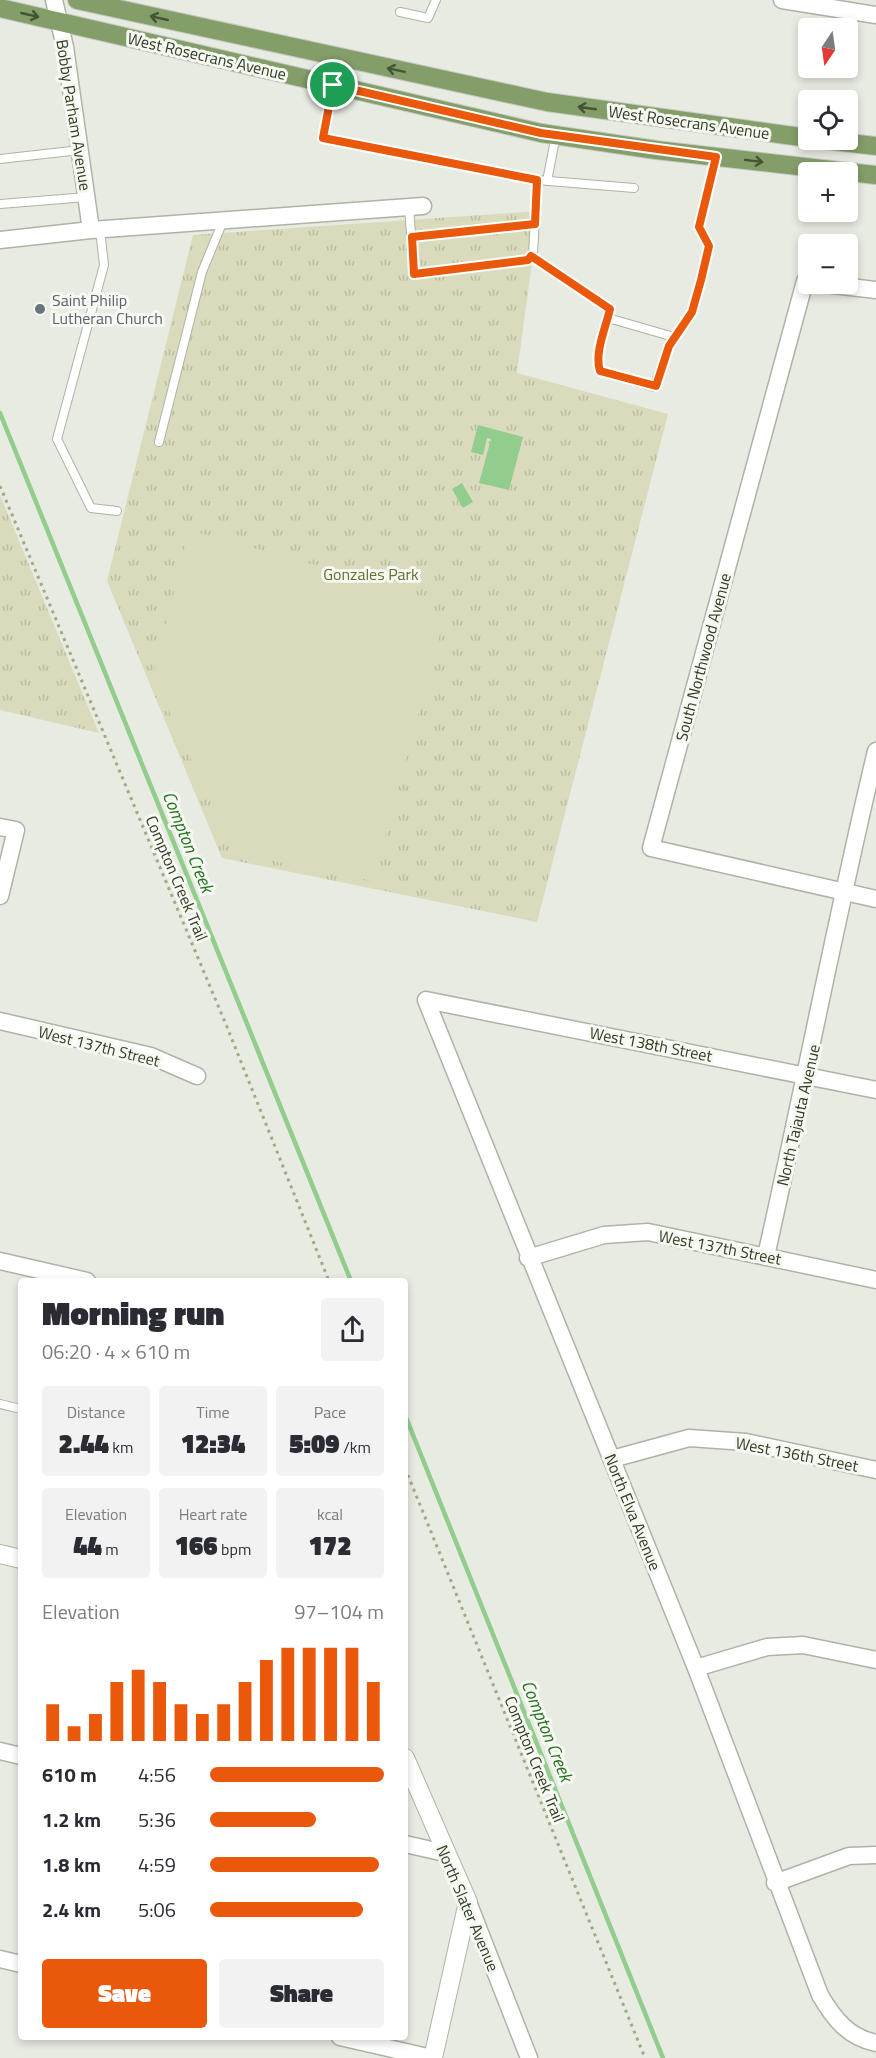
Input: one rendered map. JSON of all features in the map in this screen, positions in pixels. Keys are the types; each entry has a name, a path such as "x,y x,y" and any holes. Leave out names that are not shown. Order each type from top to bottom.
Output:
{"main road":[{"name":"West Rosecrans Avenue","path":"77,0 547,102 798,137"},
{"name":"West Rosecrans Avenue","path":"0,8 556,135 709,156 876,175"},
{"path":"707,125 709,156"},
{"path":"858,144 876,146"}],"street":[{"name":"Bobby Parham Avenue","path":"54,0 87,197 96,230"},
{"path":"782,0 876,15"},
{"path":"0,240 96,230 416,207"},
{"path":"858,289 876,291"},
{"name":"South Northwood Avenue","path":"801,294 651,848 842,891"},
{"name":"North Tajauta Avenue","path":"766,1256 807,1075 842,891 876,751"},
{"path":"0,896 8,829"},
{"path":"842,891 876,899"},
{"name":"West 138th Street","path":"426,1000 876,1090"},
{"name":"North Elva Avenue","path":"426,1000 528,1258 696,1668 775,1883 820,1995 838,2024 850,2033 876,2043"},
{"name":"West 137th Street","path":"0,1021 151,1056 197,1076"},
{"name":"West 137th Street","path":"528,1258 604,1235 648,1232 876,1280"},
{"path":"0,1261 74,1278"},
{"name":"West 136th Street","path":"612,1460 689,1438 746,1442 876,1470"},
{"path":"0,1554 18,1558"},
{"path":"696,1668 766,1647 803,1645 876,1660"},
{"path":"0,1751 18,1755"},
{"name":"North Slater Avenue","path":"408,1765 468,1902 529,2058"},
{"path":"408,1845 445,1853"},
{"path":"775,1883 849,1856 876,1855"},
{"path":"353,2040 432,2058 468,1902"},
{"path":"0,1959 18,1963"}],"lane":[{"path":"400,12 428,18 436,0"},
{"path":"333,85 323,138 537,180 634,188"},
{"path":"547,181 556,135"},
{"path":"0,159 80,150"},
{"path":"416,207 412,237 414,274 529,258 610,309 600,350 598,365 600,371 654,387 674,337 683,329 692,312 709,246 699,227 709,156"},
{"path":"529,258 535,224 537,180"},
{"path":"0,204 87,197"},
{"path":"159,442 202,272 223,221"},
{"path":"412,237 535,224"},
{"path":"96,230 104,265 57,439 91,508 117,511"},
{"path":"608,318 674,337"},
{"path":"0,1404 18,1408"}],"path":[{"name":"Compton Creek Trail","path":"0,486 227,1027 328,1278"},
{"name":"Compton Creek Trail","path":"408,1475 645,2058"}],"green space":[{"name":"Gonzales Park","path":"539,211 517,373 668,414 537,922 222,858 107,581 193,235"},
{"path":"0,495 99,733 0,710"},
{"path":"189,530 416,593 442,627 373,881 234,853 153,676"}],"shaded area":[{"path":"478,425 523,437 509,490 479,483 491,439 487,438 483,455 471,452"},
{"path":"462,483 473,502 463,508 452,489"}],"waterway":[{"name":"Compton Creek","path":"0,413 350,1278"},
{"name":"Compton Creek","path":"408,1422 663,2058"}],"place":[{"name":"Saint Philip Lutheran Church","path":"40,309"}],"route":[{"path":"333,85 541,133 716,157 699,227 709,246 701,280 692,312 683,329 674,337 669,346 656,386 600,371 598,365 600,350 610,309 531,256 528,260 414,274 412,237 535,224 537,180 417,159 323,138 322,133 333,85"}]}
